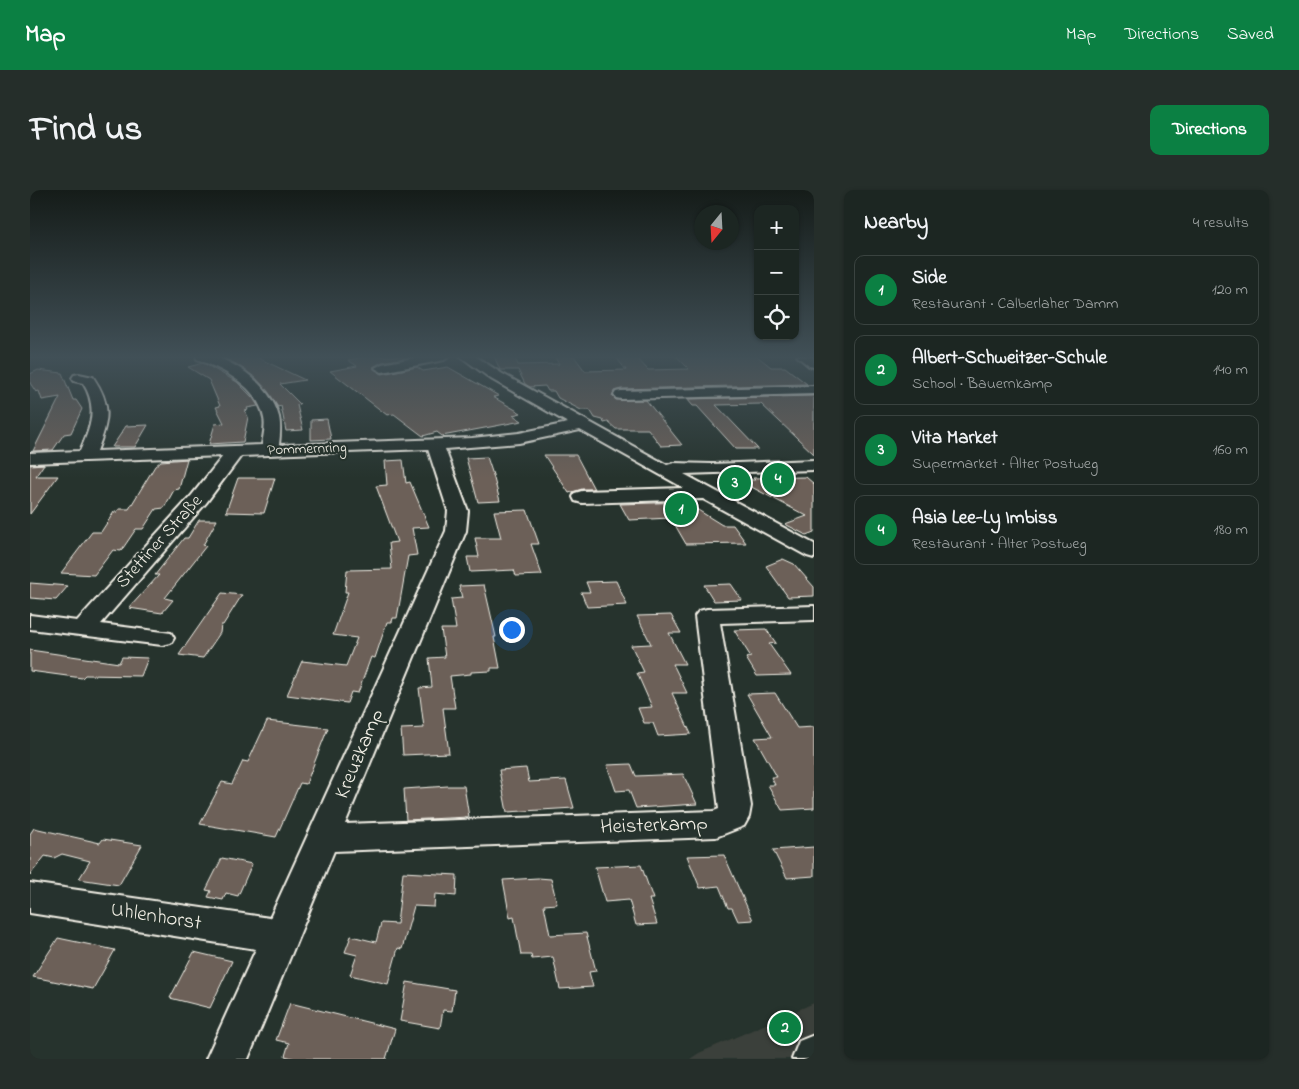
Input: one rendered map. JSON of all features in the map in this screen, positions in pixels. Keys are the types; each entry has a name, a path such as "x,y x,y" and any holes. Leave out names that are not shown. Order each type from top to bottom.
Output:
{"street":[{"path":"87,455 100,423 100,407 95,397"},
{"path":"262,397 272,418 270,450"},
{"path":"532,397 814,552"},
{"name":"Pommernring","path":"30,458 235,452 403,444 435,445 519,438 582,425"},
{"name":"Kreuzkamp","path":"227,1059 456,531 458,510 435,445"},
{"name":"Stettiner Straße","path":"82,628 199,499 235,452"},
{"path":"673,475 711,469 814,465"},
{"path":"582,497 707,493"},
{"name":"Heisterkamp","path":"323,838 716,824 733,817 735,806 707,616 814,612"},
{"path":"30,622 162,638"},
{"name":"Uhlenhorst","path":"30,898 281,936"}],"shaded area":[{"path":"814,1003 814,1059 690,1059 699,1053"}],"building":[{"path":"41,397 72,397 82,409 71,433 64,434 53,450 33,451 60,397 42,400"},
{"path":"216,397 253,398 258,406 247,408 248,410 245,411 248,417 243,442 209,444 215,424 224,423 216,407 220,406"},
{"path":"270,397 293,397 300,404 297,405 303,430 286,431 281,406 278,407"},
{"path":"363,397 496,397 493,397 521,413 513,415 522,421 442,436 437,432 423,436 394,414 387,415"},
{"path":"557,397 613,397 616,400 646,400 682,445 661,446 648,429 616,429 608,422 604,423 603,420 595,418 590,410 581,410"},
{"path":"814,397 814,454 761,404 716,405 758,449 736,449 697,406 693,406 687,399"},
{"path":"327,419 331,439 311,440 311,420"},
{"path":"148,425 135,447 112,447 126,426"},
{"path":"544,455 576,455 594,489 582,489 569,493"},
{"path":"487,457 500,501 478,502 466,458"},
{"path":"187,459 179,489 174,490 164,508 156,509 143,529 136,529 121,551 113,550 94,575 61,573 92,532 101,532 114,512 117,512 119,509 129,509 155,466 161,461"},
{"path":"403,460 406,483 410,482 429,527 412,528 417,555 408,556 397,618 393,618 392,622 387,622 375,658 371,657 358,693 351,692 347,703 287,695 302,661 346,666 357,638 333,635 348,592 345,592 347,570 392,569 389,543 397,542 376,486 387,485 385,461"},
{"path":"44,464 36,476 58,476 30,514 30,465"},
{"path":"806,477 814,484 814,532 806,535 785,524 807,516 738,480 755,480 753,478"},
{"path":"238,478 275,478 264,513 226,512"},
{"path":"685,502 722,525 733,525 746,543 686,544 671,518 629,520 620,504"},
{"path":"527,510 539,544 531,544 542,575 516,576 514,570 470,572 467,557 479,557 475,538 501,538 494,511"},
{"path":"199,520 217,520 203,545 206,546 165,598 173,600 162,613 129,608 159,575 155,575 184,538 188,538"},
{"path":"783,559 794,564 814,587 814,596 788,597 766,566"},
{"path":"616,581 627,605 587,607 581,592 590,592 586,582"},
{"path":"30,583 68,586 56,600 30,598"},
{"path":"731,584 742,600 714,601 704,585"},
{"path":"484,585 496,637 494,637 500,668 491,668 491,671 450,676 455,708 443,708 449,753 403,755 401,729 424,728 419,688 432,687 429,658 445,657 441,629 456,629 451,599 462,598 459,586"},
{"path":"222,593 242,595 223,625 221,625 220,633 203,658 179,655"},
{"path":"671,615 681,633 669,633 685,664 673,664 687,693 672,693 691,734 658,736 653,723 644,723 638,708 652,707 637,673 644,672 631,645 651,644 637,616"},
{"path":"766,629 776,643 769,644 791,675 757,676 746,658 751,657 734,630"},
{"path":"30,650 119,663 122,657 148,658 141,676 85,675 82,678 30,671"},
{"path":"775,693 797,728 814,727 814,808 782,810 768,785 775,785 771,777 777,777 755,738 772,737 747,694"},
{"path":"267,721 328,728 306,784 300,783 276,837 200,824 222,782 232,784 243,761 248,762"},
{"path":"631,764 636,776 683,774 697,804 636,808 629,790 616,791 607,765"},
{"path":"526,768 529,782 566,780 574,808 507,812 499,770"},
{"path":"464,786 469,817 406,820 404,789"},
{"path":"34,828 100,843 103,839 142,845 119,885 79,879 90,861 62,854 54,858 45,856 30,875 30,834"},
{"path":"814,847 814,876 787,878 773,850"},
{"path":"724,855 753,920 738,921 732,908 728,908 719,886 700,888 687,856"},
{"path":"222,858 252,864 238,896 226,893 223,900 208,897 211,891 206,890"},
{"path":"641,865 653,899 649,899 657,924 636,925 629,900 605,902 595,867"},
{"path":"403,872 457,875 456,896 435,894 434,907 414,906 402,949 398,948 388,984 350,975 357,955 345,952 351,936 376,942 381,923 397,924"},
{"path":"551,879 557,904 544,905 550,935 586,933 596,971 589,972 593,987 560,989 553,957 532,959 531,955 521,955 514,917 510,918 503,880"},
{"path":"58,938 115,950 93,989 33,977"},
{"path":"194,952 232,961 210,1008 170,998"},
{"path":"407,982 455,990 452,1011 443,1010 440,1028 400,1021"},
{"path":"290,1003 395,1029 386,1059 296,1059 285,1056 289,1043 276,1040"}],"place":[{"name":"Asia Lee-Ly Imbiss","path":"778,479"},
{"name":"Vita Market","path":"735,483"},
{"name":"Side","path":"681,509"},
{"name":"Albert-Schweitzer-Schule","path":"785,1028"}]}
